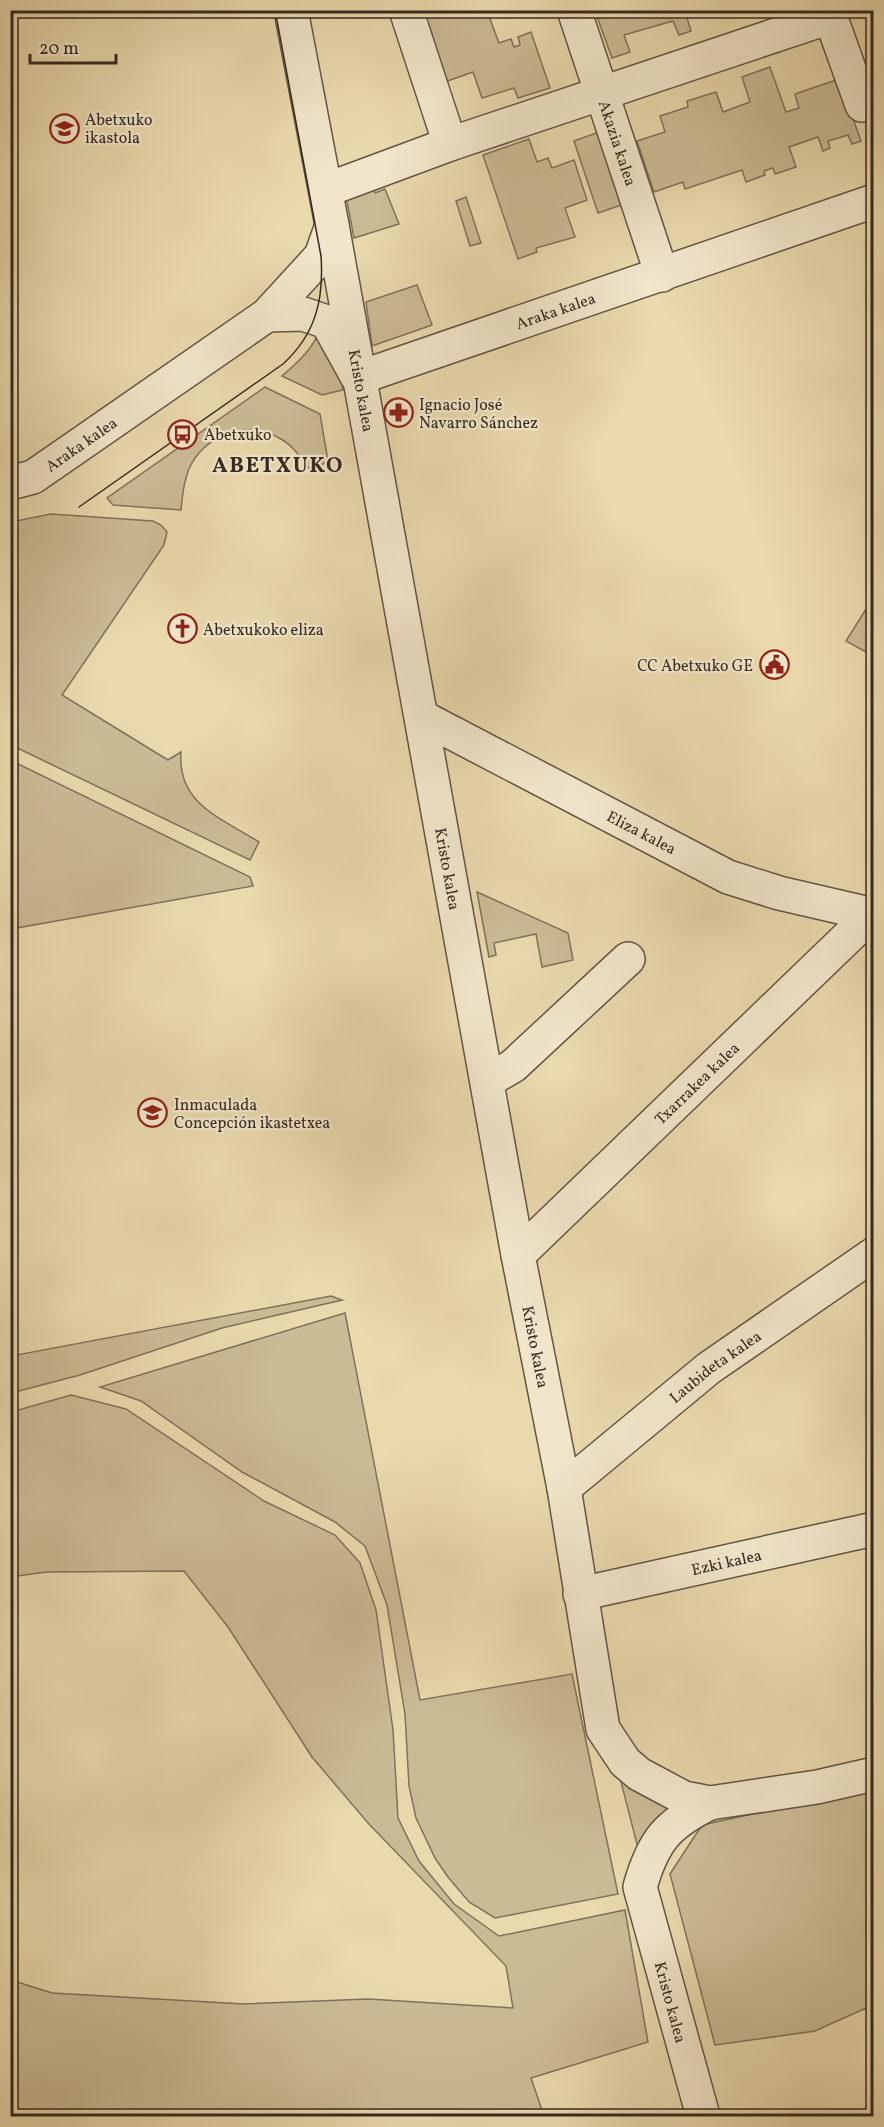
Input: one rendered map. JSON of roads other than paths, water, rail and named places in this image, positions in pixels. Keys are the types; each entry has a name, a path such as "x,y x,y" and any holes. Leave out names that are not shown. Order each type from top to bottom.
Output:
{"street":[{"name":"Kristo kalea","path":"291,10 326,190 358,378 422,717 518,1255 564,1488 603,1729 625,1762 639,1774 684,1798 710,1803"},
{"path":"405,10 450,144"},
{"name":"Akazia kalea","path":"574,10 662,275"},
{"path":"326,190 450,144 829,14 862,105"},
{"name":"Araka kalea","path":"358,378 873,201"},
{"name":"Araka kalea","path":"10,483 33,477 267,315 321,256 332,225"},
{"path":"267,315 303,314 327,322 358,378"},
{"name":"Eliza kalea","path":"422,717 728,877 779,893 873,914"},
{"name":"Txarrakea kalea","path":"518,1255 873,914"},
{"path":"487,1081 513,1066 628,959"},
{"name":"Laubideta kalea","path":"564,1488 709,1368 873,1254"},
{"name":"Ezki kalea","path":"580,1594 873,1529"},
{"path":"710,1803 818,1787 873,1774"},
{"name":"Kristo kalea","path":"703,2116 640,1887 646,1867 664,1832 687,1814 710,1803"}],"tram line":[{"path":"79,507 283,364 303,341 316,315 321,287 321,256 275,10"}],"place":[{"name":"Abetxuko ikastola","path":"64,128"},
{"name":"Ignacio José Navarro Sánchez","path":"398,413"},
{"name":"Abetxuko","path":"183,434"},
{"name":"Abetxukoko eliza","path":"182,629"},
{"name":"CC Abetxuko GE","path":"774,665"},
{"name":"Inmaculada Concepción ikastetxea","path":"153,1113"}],"district":[{"name":"ABETXUKO","path":"278,464"}]}
